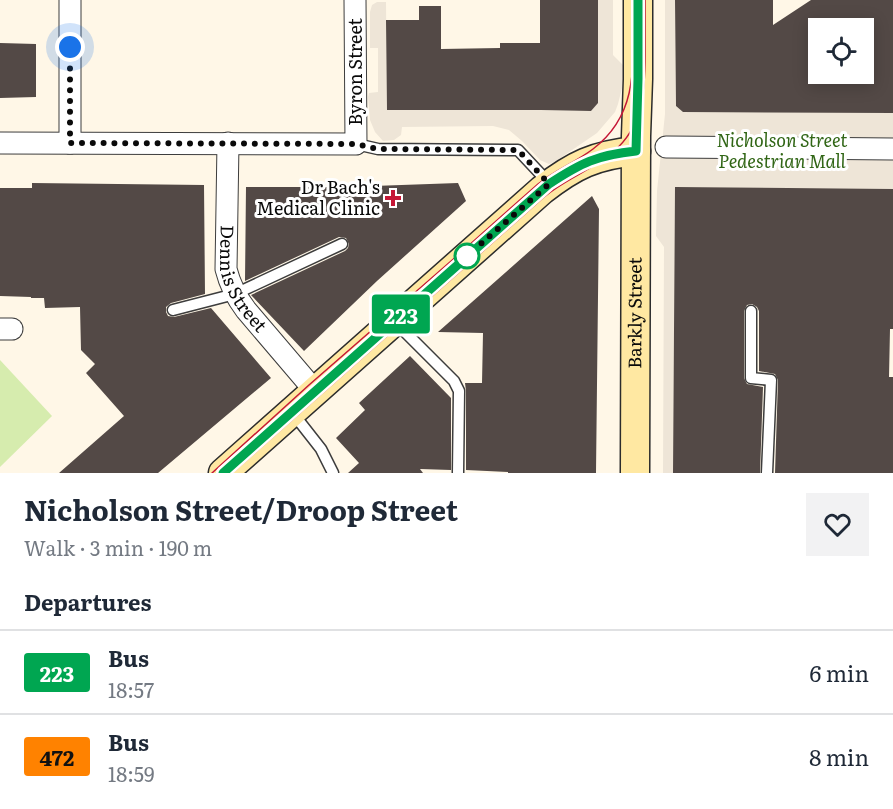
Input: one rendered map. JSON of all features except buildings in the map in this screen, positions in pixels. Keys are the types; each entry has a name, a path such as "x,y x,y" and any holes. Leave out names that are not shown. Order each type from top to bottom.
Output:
{"street":[{"path":"70,0 70,143"},
{"name":"Byron Street","path":"355,0 356,144"},
{"name":"Barkly Street","path":"635,473 638,0"},
{"path":"0,142 356,144"},
{"name":"Dennis Street","path":"228,143 226,269 229,283 246,310 315,391"},
{"path":"666,147 893,149"},
{"path":"223,473 549,184 594,159 636,151"}],"lane":[{"path":"356,144 378,149 518,150 549,184"},
{"path":"173,310 235,294 342,243"},
{"path":"751,311 751,378 771,380 767,473"},
{"path":"393,321 454,381 459,392 458,473"},
{"path":"291,412 321,449 333,473"}],"green space":[{"path":"0,360 52,416 0,467"}],"shaded area":[{"path":"598,0 613,0 613,55 624,66 618,104 615,112 597,133 556,161 549,164 540,160 509,130 493,126 402,127 401,135 394,140 383,141 375,132 370,120 368,97 369,93 378,92 378,48 370,48 370,12 372,5 377,2 386,2 387,110 591,111 598,102"},
{"path":"665,0 675,0 676,106 683,112 893,113 893,189 679,187 675,191 673,473 663,473 664,247 656,236 657,191 665,114"}],"tram line":[{"path":"212,473 538,184 586,154 609,134 620,118 631,81 632,0"},
{"path":"232,473 544,197 605,158 623,142 636,120 643,95 645,0"}],"bus line":[{"name":"223","path":"223,473 549,184 594,159 636,151 638,0"}],"place":[{"name":"Dr Bach's Medical Clinic","path":"393,198"}],"route":[{"path":"70,47 70,143 356,144 378,149 518,150 549,184 467,256"}],"park label":[{"name":"Nicholson Street Pedestrian Mall","path":"782,151"}]}
